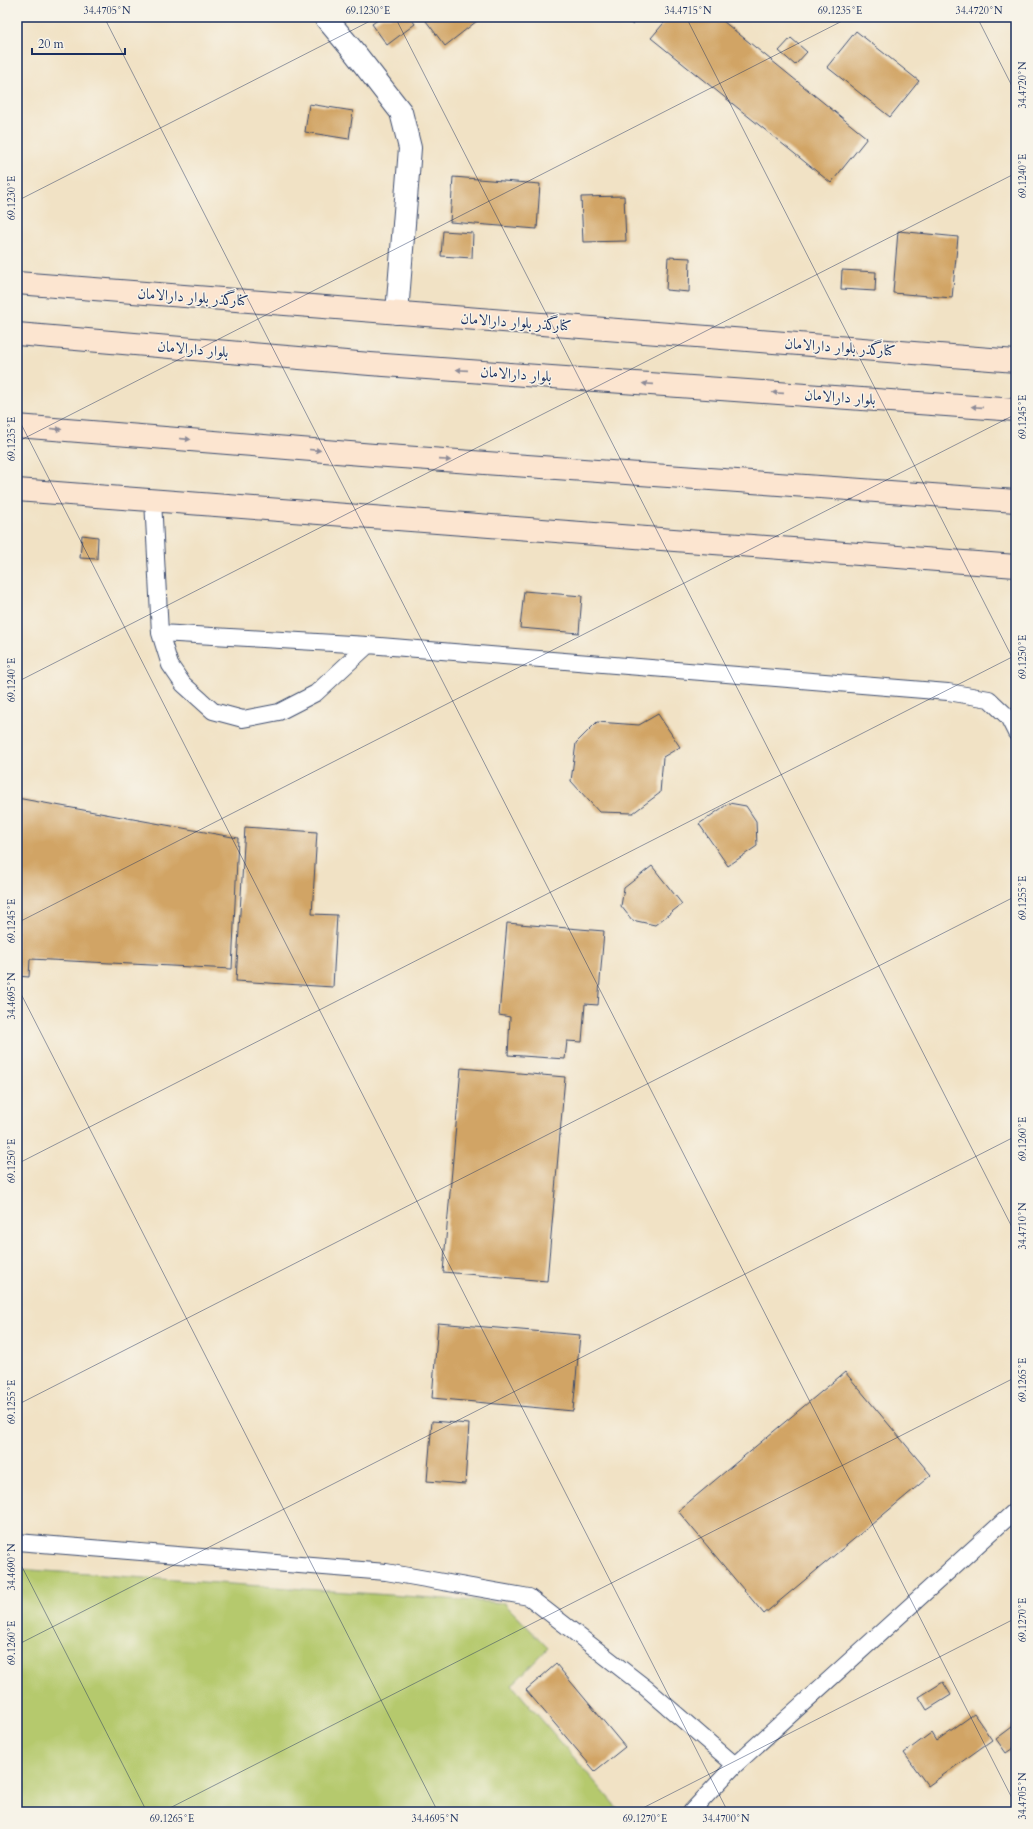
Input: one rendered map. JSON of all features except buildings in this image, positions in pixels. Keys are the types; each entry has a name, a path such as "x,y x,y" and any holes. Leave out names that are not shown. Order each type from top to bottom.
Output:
{"street":[{"path":"325,17 401,112 410,148 397,313"},
{"name":"کنارگذر بلوار دارالامان","path":"17,284 1016,361"},
{"name":"بلوار دارالامان","path":"17,334 370,364 1016,410"},
{"path":"17,426 382,455 1016,502"},
{"path":"17,490 1016,566"}],"lane":[{"path":"153,500 160,633 170,665 183,684 213,711 243,719 279,712 316,693 368,645"},
{"path":"160,633 368,645 948,692 989,699 1008,717 1016,733"},
{"path":"691,1812 735,1765 1016,1510"},
{"path":"17,1542 386,1572 529,1597 646,1688 735,1765"}],"green space":[{"path":"17,1569 504,1603 548,1648 512,1685 618,1809 614,1812 17,1812"}]}
